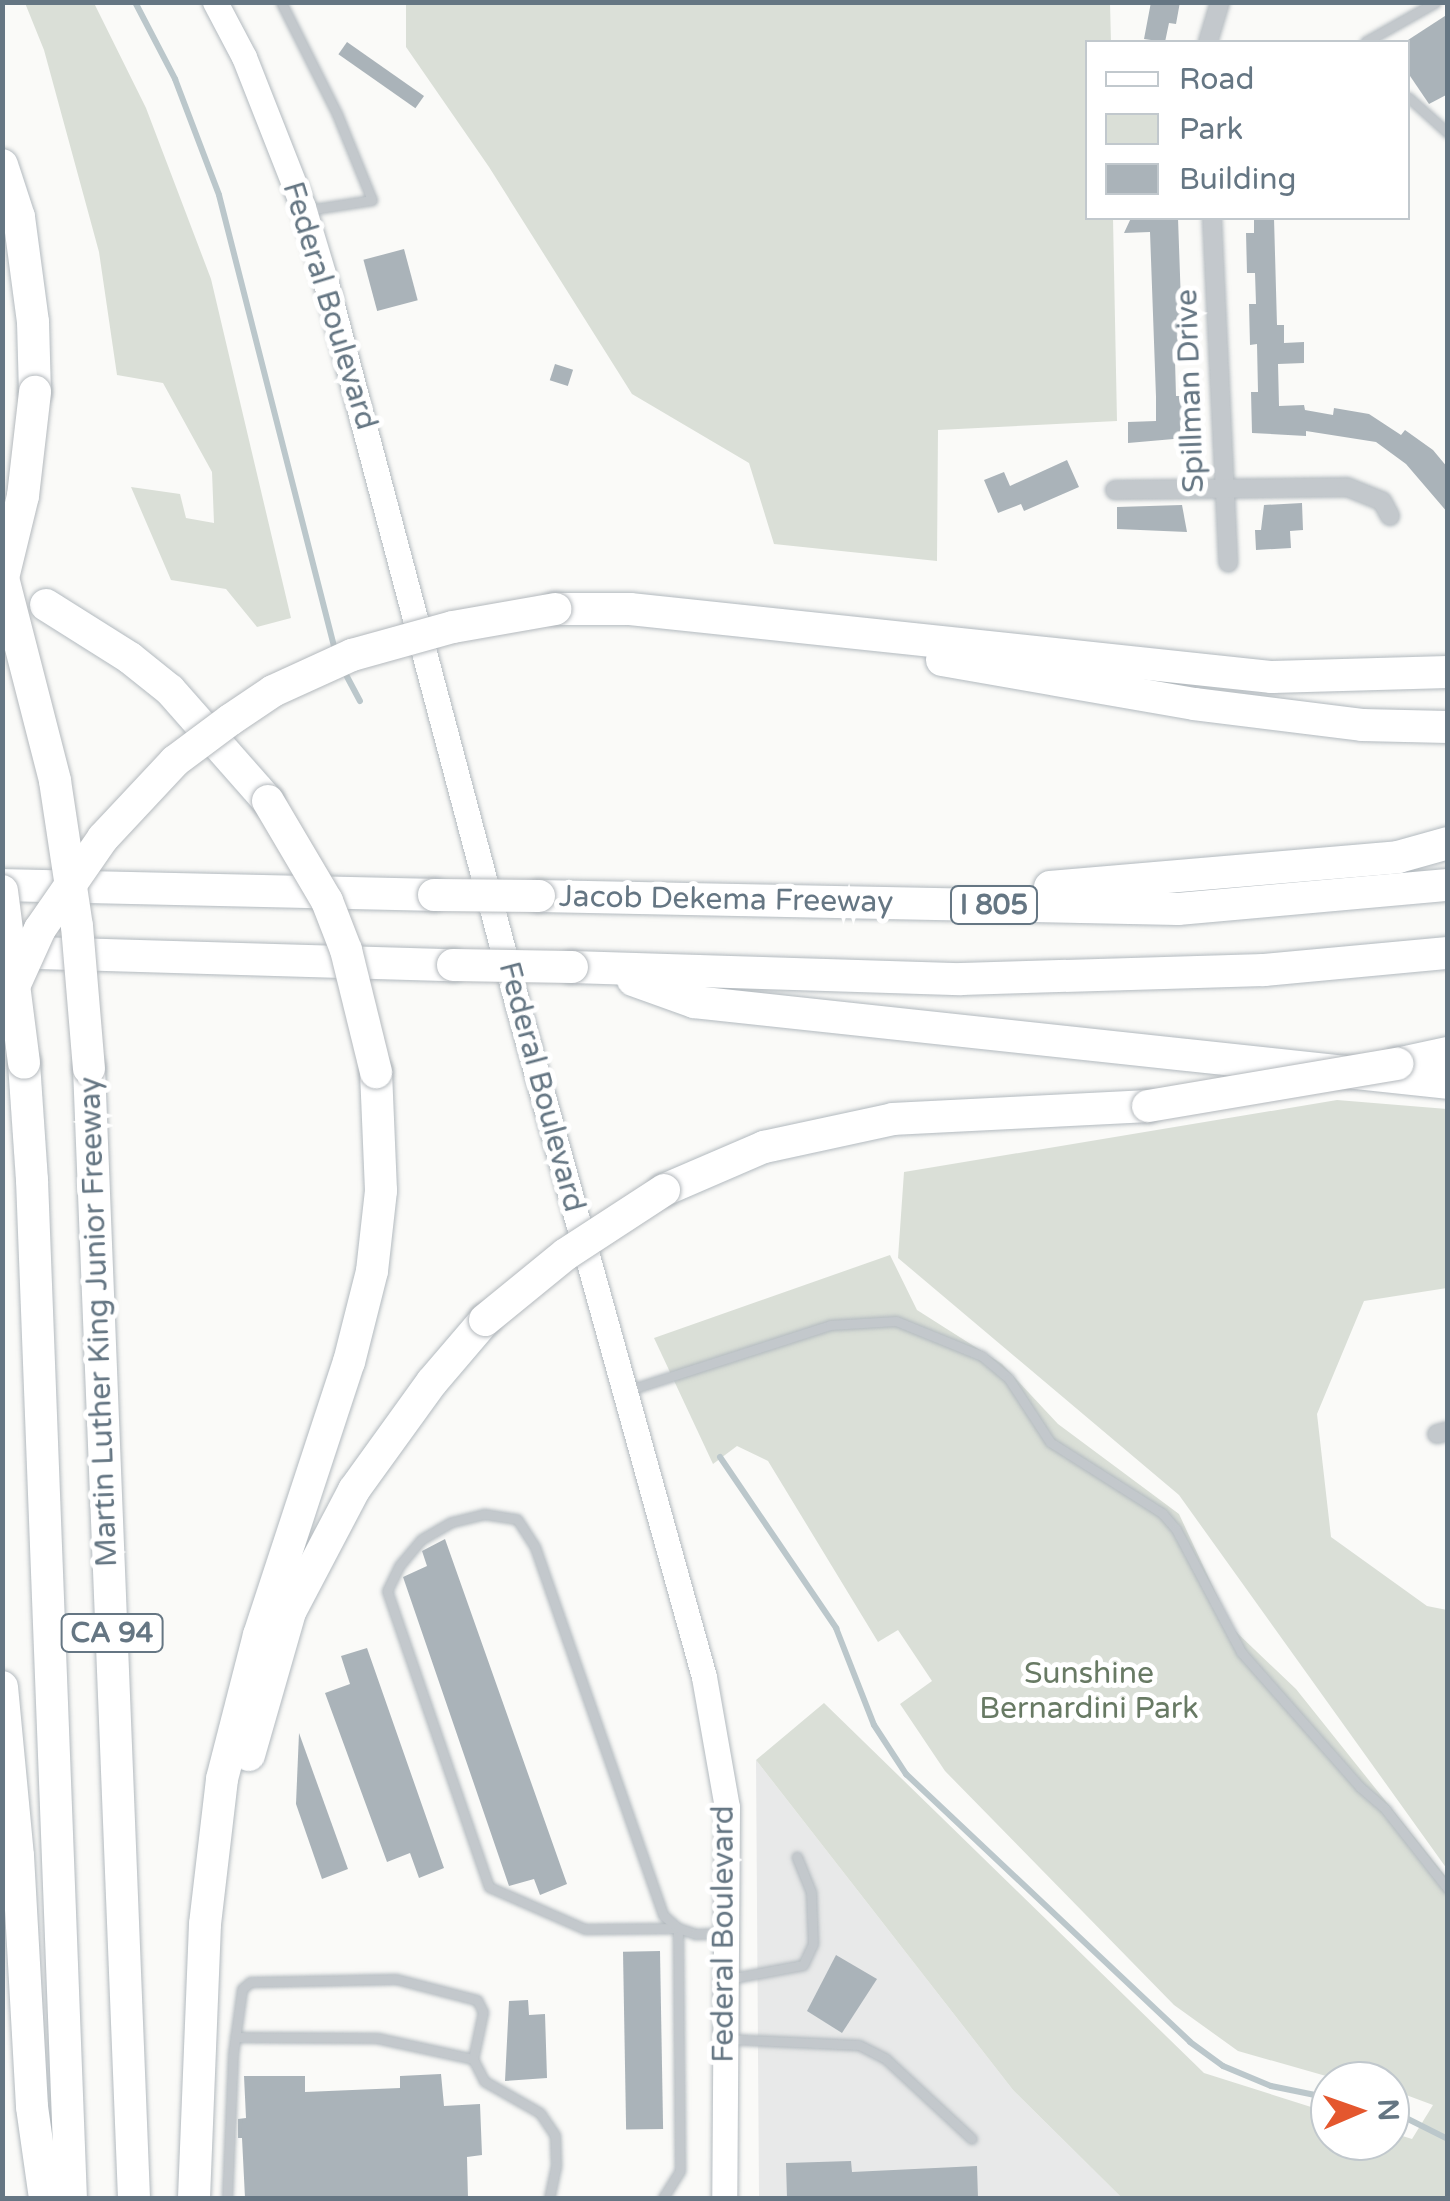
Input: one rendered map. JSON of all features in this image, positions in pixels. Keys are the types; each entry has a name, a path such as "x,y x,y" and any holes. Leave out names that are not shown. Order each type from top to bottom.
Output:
{"highway":[{"path":"2,166 24,252 34,322 35,392 23,496 2,582"},
{"name":"Martin Luther King Junior Freeway","path":"2,574 55,781 77,926 89,1068 134,2198"},
{"path":"46,604 130,658 170,690 268,801 326,901 346,950 376,1072 382,1164 372,1271 349,1362 282,1559 231,1738 216,1816 205,1924 194,2198"},
{"path":"2,1013 40,929 102,838 175,761 285,685 352,655 453,627 555,609 630,609 1272,677 1448,672"},
{"path":"692,616 1194,704 1362,725 1448,727"},
{"path":"816,902 1191,878 1398,857 1448,843"},
{"name":"Jacob Dekema Freeway","path":"2,888 1178,909 1448,885"},
{"name":"Martin Luther King Junior Freeway","path":"2,888 24,1063 32,1180 71,2198"},
{"path":"2,952 961,978 1264,970 1448,954"},
{"path":"605,970 694,1002 1448,1082"},
{"path":"205,1924 290,1612 354,1490 432,1382 484,1320 566,1254 664,1190 764,1147 893,1119 1148,1106 1448,1054"},
{"path":"2,1687 12,1783 32,2107 45,2198"},
{"path":"2,1730 12,1783"}],"main road":[{"name":"Federal Boulevard","path":"214,2 244,58 304,211 704,1677 726,1807 724,2198"}],"street":[{"path":"1209,40 1220,2"},
{"name":"Spillman Drive","path":"1212,220 1228,563"},
{"path":"1116,490 1348,486 1382,500 1390,516"}],"lane":[{"path":"282,2 337,114 372,200 304,211"},
{"path":"1369,40 1436,2"},
{"path":"1410,99 1448,133"},
{"path":"623,1391 830,1325 896,1321 982,1356 1009,1379 1050,1442 1162,1513 1241,1652 1360,1788 1386,1810 1448,1889"},
{"path":"662,2198 680,2171 678,1928 663,1915 535,1547 517,1519 484,1514 452,1522 422,1539 399,1566 387,1591 489,1887 585,1930 678,1928 695,1934 726,1933"},
{"path":"726,1980 804,1965 813,1944 810,1892 798,1858"},
{"path":"227,2198 235,2036 242,1989 250,1982 396,1979 477,2000 483,2012 473,2059 484,2081 540,2113 556,2135 556,2166 549,2198"},
{"path":"235,2036 377,2038 473,2059"},
{"path":"725,2039 858,2046 886,2058 972,2139"}],"shaded area":[{"path":"756,1760 1013,2090 1122,2198 759,2198"}],"green space":[{"path":"25,3 94,3 146,108 211,279 291,618 257,627 226,589 171,580 131,487 180,494 186,518 214,523 212,472 163,383 117,375 99,252 44,50"},
{"path":"406,3 1110,3 1111,40 1085,40 1085,220 1113,220 1117,421 938,430 937,561 774,544 749,463 632,394 489,167 406,47"},
{"path":"1337,1100 1447,1109 1447,1288 1364,1301 1317,1414 1331,1537 1427,1606 1447,1610 1447,1869 1179,1495 898,1258 904,1172"},
{"name":"Sunshine Bernardini Park","path":"890,1255 917,1310 1002,1364 1058,1424 1179,1514 1232,1628 1296,1689 1447,1878 1447,2198 1122,2198 1013,2090 756,1760 824,1703 1204,2073 1310,2107 1310,2161 1410,2161 1410,2138 1433,2105 1410,2096 1410,2061 1310,2061 1310,2071 1238,2051 1174,2005 945,1771 900,1704 932,1681 898,1630 878,1642 768,1461 737,1446 713,1464 654,1338"}],"building":[{"path":"1151,2 1180,2 1176,24 1169,23 1165,40 1144,39"},
{"path":"1448,14 1448,94 1429,104 1410,76 1408,40"},
{"path":"347,42 424,96 415,108 338,54"},
{"path":"1130,220 1178,220 1183,360 1175,360 1176,396 1184,396 1185,438 1128,443 1128,422 1156,421 1156,397 1150,232 1124,233"},
{"path":"1254,220 1274,220 1277,325 1284,325 1284,343 1304,342 1304,363 1278,364 1279,406 1304,405 1305,410 1333,415 1334,408 1369,414 1401,435 1405,430 1433,450 1448,468 1448,513 1406,464 1376,442 1306,431 1306,436 1252,433 1251,392 1258,392 1257,344 1250,345 1249,304 1256,304 1255,273 1247,273 1246,233 1254,233"},
{"path":"404,249 418,300 377,311 363,260"},
{"path":"555,364 573,370 568,386 550,380"},
{"path":"1067,460 1079,487 1024,511 1021,504 998,513 984,480 1004,472 1010,486"},
{"path":"1302,503 1303,530 1290,531 1291,548 1256,550 1255,530 1261,530 1264,505"},
{"path":"1182,505 1187,532 1117,529 1117,507"},
{"path":"445,1539 567,1884 540,1895 534,1879 509,1886 403,1577 427,1566 422,1551"},
{"path":"367,1648 444,1868 419,1878 410,1853 387,1862 325,1693 350,1684 341,1656"},
{"path":"299,1733 348,1869 322,1879 296,1804"},
{"path":"660,1951 663,2129 626,2130 623,1952"},
{"path":"836,1955 877,1979 842,2033 807,2011"},
{"path":"528,2000 529,2015 545,2014 547,2078 505,2081 509,2001"},
{"path":"441,2074 444,2106 480,2104 482,2155 467,2157 468,2198 245,2198 242,2138 238,2138 238,2119 246,2118 244,2076 305,2076 305,2092 400,2088 400,2076"},
{"path":"851,2161 852,2172 977,2166 978,2198 787,2198 786,2163"}],"waterway":[{"path":"135,2 175,79 219,195 335,650"},
{"path":"344,671 360,701"},
{"path":"720,1457 836,1628 874,1725 906,1774 1190,2042 1223,2066 1271,2086 1310,2094"},
{"path":"1410,2120 1448,2139"}]}
